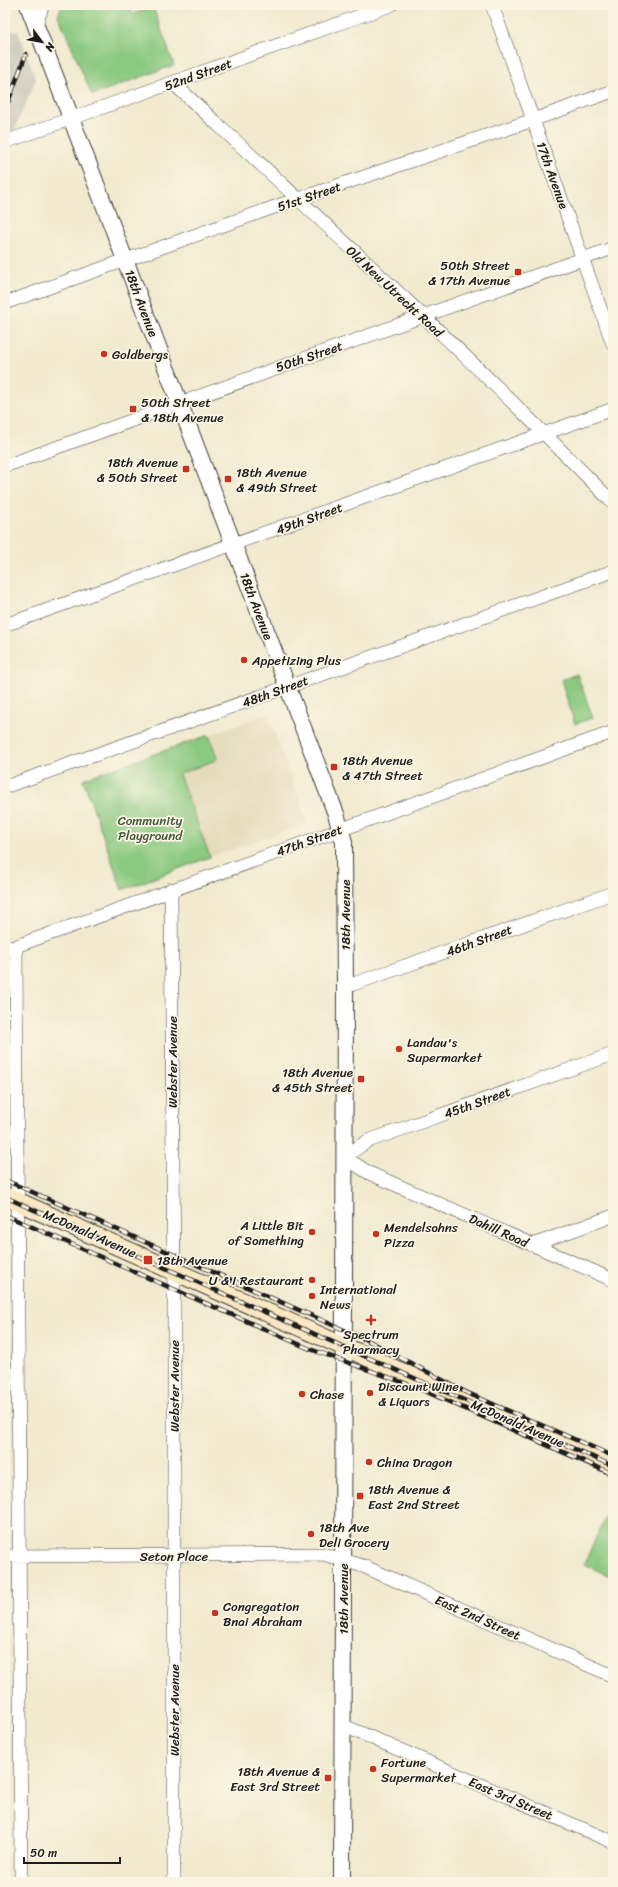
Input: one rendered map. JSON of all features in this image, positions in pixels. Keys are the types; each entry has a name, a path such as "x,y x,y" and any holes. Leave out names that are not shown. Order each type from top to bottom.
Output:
{"main road":[{"name":"McDonald Avenue","path":"11,1199 613,1466"}],"street":[{"name":"18th Avenue","path":"28,5 336,814 344,852 345,988 342,1882"},
{"path":"36,24 43,5"},
{"name":"52nd Street","path":"10,141 391,5"},
{"name":"17th Avenue","path":"492,5 613,344"},
{"name":"Old New Utrecht Road","path":"173,83 422,316 545,434 613,503"},
{"name":"51st Street","path":"5,303 298,199 533,120 613,91"},
{"name":"50th Street","path":"5,466 179,402 613,248"},
{"name":"49th Street","path":"5,626 613,410"},
{"name":"48th Street","path":"5,787 613,571"},
{"name":"47th Street","path":"10,948 613,732"},
{"name":"Webster Avenue","path":"171,890 174,1270 174,1882"},
{"name":"46th Street","path":"345,988 613,893"},
{"path":"10,948 11,1199 19,1556 22,1882"},
{"name":"45th Street","path":"344,1157 368,1141 613,1054"},
{"name":"Dahill Road","path":"344,1157 369,1173 613,1280"},
{"path":"532,1245 613,1216"},
{"name":"Seton Place","path":"5,1556 323,1554 343,1560"},
{"name":"East 2nd Street","path":"343,1560 364,1566 613,1676"},
{"name":"East 3rd Street","path":"342,1725 613,1842"}],"shaded area":[{"path":"6,31 18,31 36,79 5,152"},
{"path":"268,714 307,823 210,857 179,773 216,760 217,757 209,735"}],"green space":[{"path":"62,5 129,5 132,14 153,7 174,65 92,95 58,15"},
{"path":"577,674 593,718 575,724 561,680"},
{"name":"Community Playground","path":"209,735 217,757 216,760 179,774 210,857 122,890 83,779"},
{"path":"613,1500 613,1577 584,1564"}],"railway":[{"path":"5,110 26,54"},
{"path":"5,1180 369,1341 467,1393 613,1456"},
{"path":"5,1197 613,1466"},
{"path":"5,1215 310,1349 416,1387 613,1474"}],"place":[{"name":"50th Street & 17th Avenue","path":"518,272"},
{"name":"Goldbergs","path":"104,354"},
{"name":"50th Street & 18th Avenue","path":"133,409"},
{"name":"18th Avenue & 50th Street","path":"186,469"},
{"name":"18th Avenue & 49th Street","path":"228,479"},
{"name":"Appetizing Plus","path":"244,660"},
{"name":"18th Avenue & 47th Street","path":"334,767"},
{"name":"Landau's Supermarket","path":"399,1049"},
{"name":"18th Avenue & 45th Street","path":"361,1079"},
{"name":"A Little Bit of Something","path":"312,1232"},
{"name":"Mendelsohns Pizza","path":"376,1234"},
{"name":"18th Avenue","path":"148,1260"},
{"name":"U & I Restaurant","path":"312,1280"},
{"name":"International News","path":"312,1296"},
{"name":"Spectrum Pharmacy","path":"371,1320"},
{"name":"Discount Wine & Liquors","path":"370,1393"},
{"name":"Chase","path":"302,1394"},
{"name":"China Dragon","path":"369,1462"},
{"name":"18th Avenue & East 2nd Street","path":"360,1496"},
{"name":"18th Ave Deli Grocery","path":"311,1534"},
{"name":"Congregation Bnai Abraham","path":"215,1613"},
{"name":"Fortune Supermarket","path":"373,1769"},
{"name":"18th Avenue & East 3rd Street","path":"328,1778"}]}
